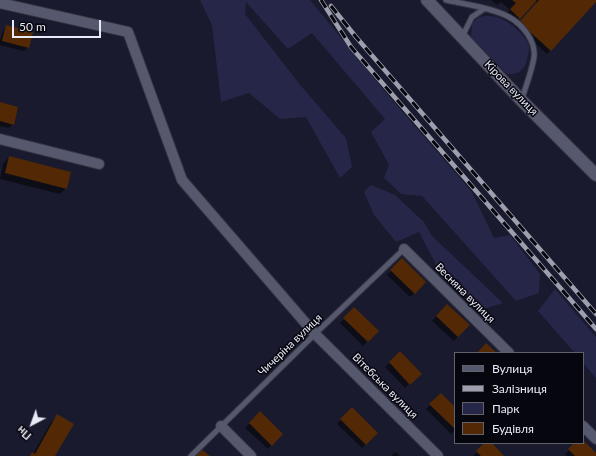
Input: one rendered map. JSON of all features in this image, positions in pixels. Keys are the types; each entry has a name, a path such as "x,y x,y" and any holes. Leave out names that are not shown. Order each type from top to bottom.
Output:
{"main road":[{"name":"Кірова вулиця","path":"431,1 462,37 521,100 596,175"}],"street":[{"name":"Вітебська вулиця","path":"0,3 128,32 182,180 315,334 438,456"},
{"path":"0,139 99,164"},
{"name":"Весняна вулиця","path":"404,250 508,352"},
{"path":"221,426 251,456"},
{"path":"584,427 596,439"}],"lane":[{"path":"446,0 484,9 508,17 517,23 529,36 533,44 534,56 521,100"},
{"path":"462,37 472,17 484,9"},
{"name":"Чичеріна вулиця","path":"191,456 315,334 404,250"}],"green space":[{"path":"200,0 310,0 388,95 472,192 494,238 510,235 540,274 539,293 516,301 422,196 401,194 384,178 389,165 371,132 385,119 312,33 288,49 246,2 245,14 302,87 346,138 352,167 340,178 306,117 280,119 249,93 221,102 212,25"},
{"path":"484,16 496,17 513,26 522,34 528,43 529,52 525,66 520,72 507,74 471,37 472,24 477,18"},
{"path":"371,185 395,195 424,222 432,236 503,303 477,311 458,279 444,280 419,232 396,242 374,215 364,192"},
{"path":"555,289 596,337 596,378 584,364 584,352 574,352 538,311"}],"building":[{"path":"512,0 537,0 520,19 510,9 516,3"},
{"path":"539,0 596,0 596,2 551,51 519,22"},
{"path":"6,25 33,32 29,48 2,41"},
{"path":"0,102 18,107 14,125 0,121"},
{"path":"9,156 71,172 67,189 5,173"},
{"path":"402,258 426,282 415,294 390,270"},
{"path":"447,304 470,325 458,337 436,316"},
{"path":"354,307 379,331 368,342 343,318"},
{"path":"486,343 496,352 478,352"},
{"path":"400,351 422,374 410,385 389,362"},
{"path":"441,393 454,406 454,428 429,404"},
{"path":"352,407 378,433 366,445 340,419"},
{"path":"260,411 283,434 272,446 249,423"},
{"path":"57,414 74,424 55,456 30,456 32,452 35,454"},
{"path":"584,441 596,453 596,456 575,456 568,449 573,444 584,444"},
{"path":"483,444 493,444 504,456 481,456 476,451"},
{"path":"201,449 210,456 196,456"}],"railway":[{"path":"321,0 351,47 596,329"},
{"path":"331,6 356,37 596,314"}]}
